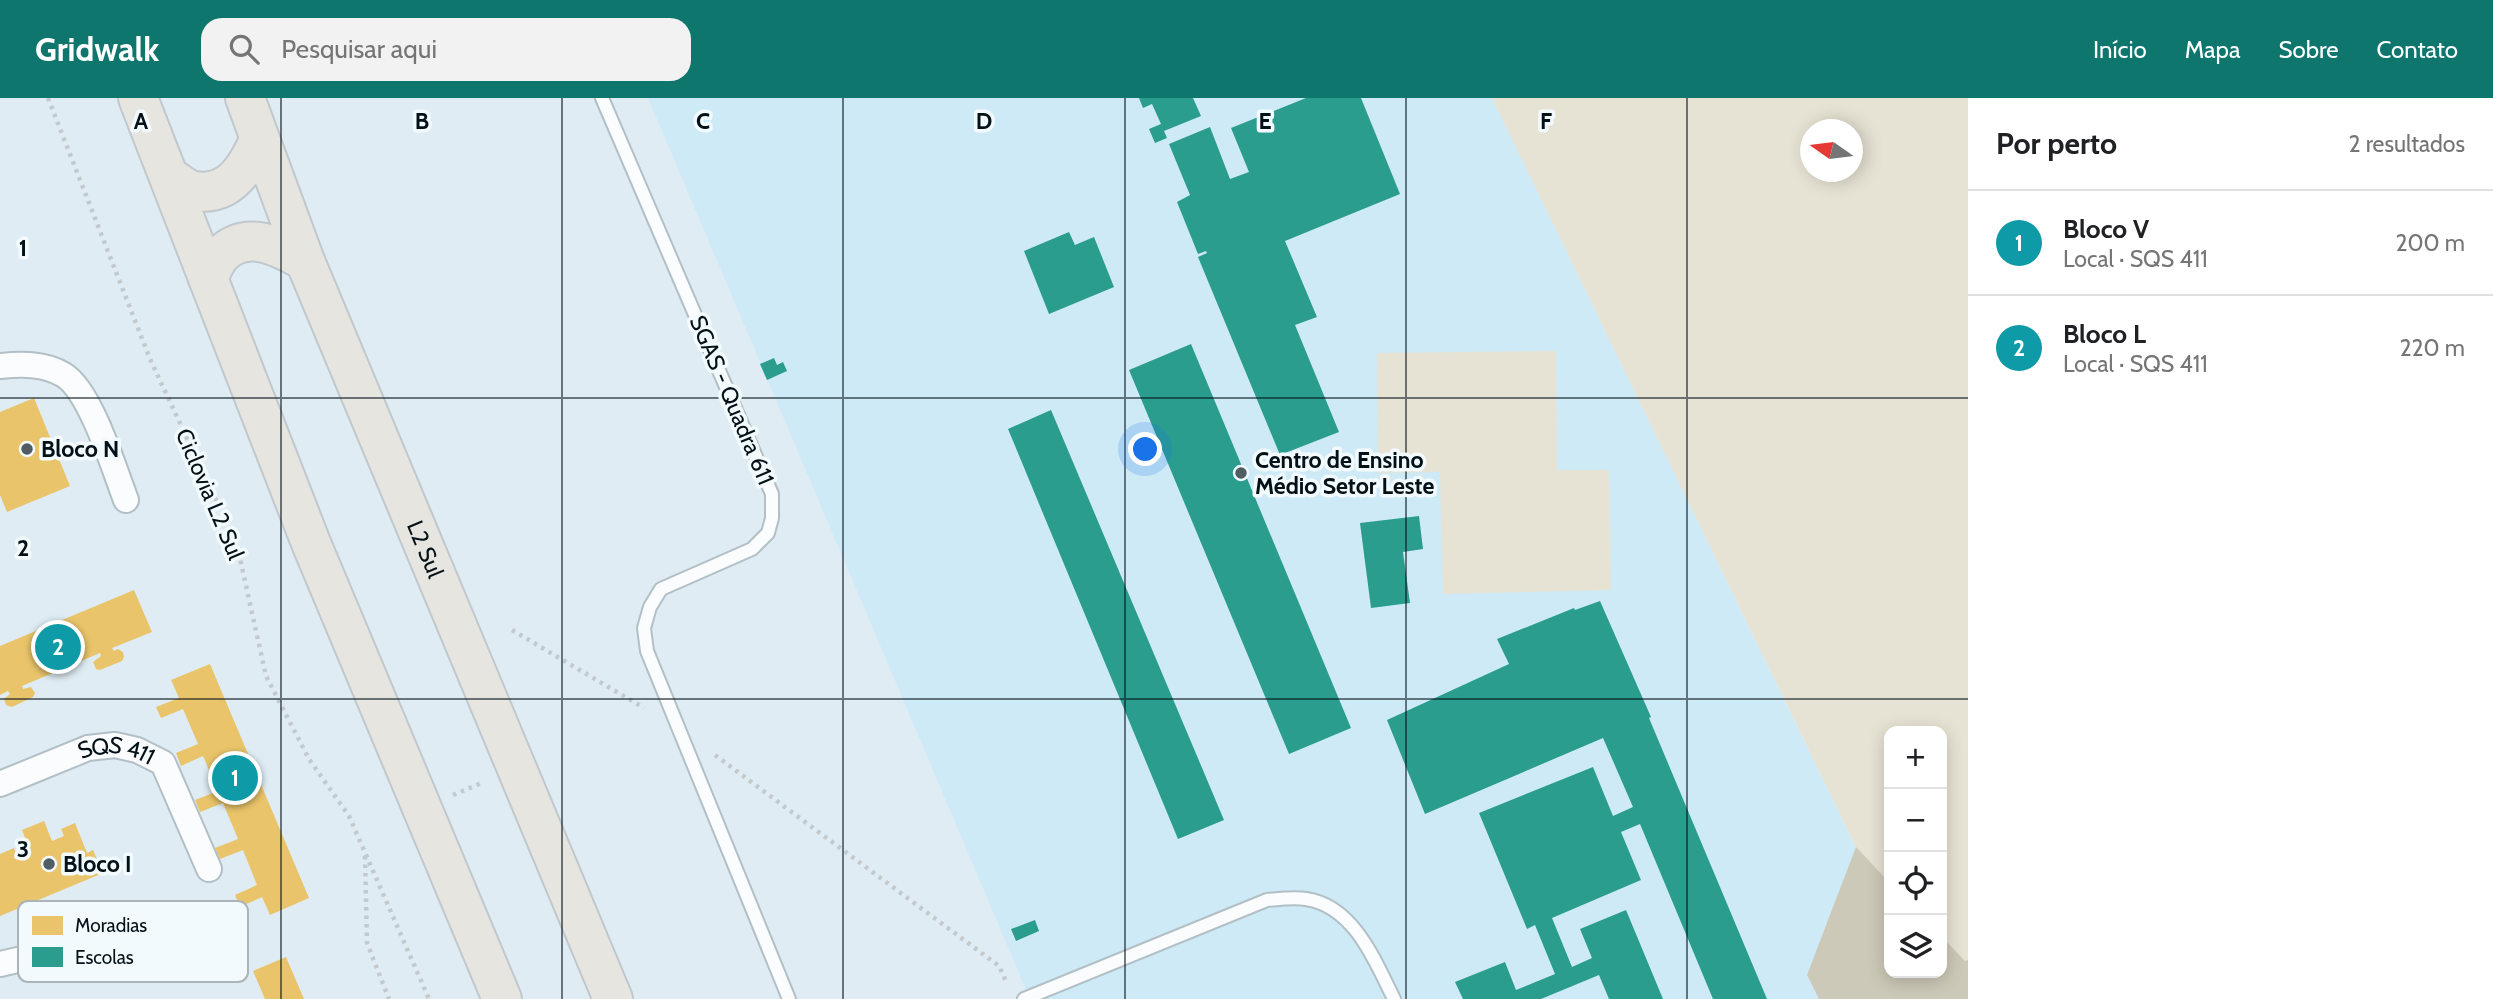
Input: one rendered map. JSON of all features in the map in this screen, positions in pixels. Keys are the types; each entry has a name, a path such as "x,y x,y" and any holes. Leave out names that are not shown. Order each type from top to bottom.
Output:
{"main road":[{"path":"138,98 311,543 502,999"},
{"name":"L2 Sul","path":"245,98 305,261 613,999"},
{"path":"171,178 194,191 215,190 234,180 247,166 259,140"},
{"path":"208,278 220,256 230,248 252,241 275,244 305,261"}],"street":[{"path":"0,366 33,364 64,375 86,400 126,500"},
{"name":"SQS 411","path":"0,784 88,748 115,745 137,750 163,763 209,869"},
{"path":"0,964 18,960"}],"lane":[{"name":"SGAS - Quadra 611","path":"602,98 772,494 772,518 768,533 752,549 661,589 650,607 644,628 647,650 789,999"},
{"path":"1024,999 1267,900 1306,899 1332,908 1354,928 1373,956 1394,999"}],"path":[{"name":"Ciclovia L2 Sul","path":"48,98 150,359 228,526 241,563 266,676 309,759 349,816 429,999"},
{"path":"512,630 679,728 999,966 1009,988"},
{"path":"423,806 517,769"},
{"path":"365,852 367,943 390,999"}],"shaded area":[{"name":"Centro de Ensino Médio Setor Leste","path":"648,98 1492,98 1884,906 1884,978 1897,978 1930,999 1030,999"},
{"path":"1492,98 1968,98 1968,960 1965,961 1947,942 1947,726 1884,726 1884,877 1856,847"},
{"path":"1556,351 1557,470 1609,470 1611,590 1443,594 1440,472 1378,473 1377,353"},
{"path":"1856,847 1884,877 1884,978 1947,978 1947,942 1965,961 1968,960 1968,999 1819,999 1807,975"}],"building: Moradias":[{"name":"Bloco N","path":"34,398 70,486 7,512 0,495 0,412"},
{"path":"134,590 152,632 112,648 114,651 118,649 123,652 122,661 100,670 96,669 93,662 101,656 100,653 22,686 23,689 31,687 35,693 33,697 12,707 6,705 4,699 10,694 8,691 0,695 0,646"},
{"path":"210,664 309,898 270,915 262,897 248,903 248,901 238,901 235,895 257,885 243,850 220,859 215,848 238,839 223,803 200,812 195,800 218,791 203,756 181,766 176,753 198,744 183,709 161,718 156,707 179,698 171,680"},
{"name":"Bloco I","path":"44,821 52,841 64,836 61,829 75,823 87,853 93,850 103,873 36,901 18,901 18,908 0,916 0,854 14,848 17,855 30,850 22,830"},
{"path":"286,957 304,999 265,999 253,971"}],"building: Escolas":[{"path":"1139,98 1193,98 1201,116 1164,131 1167,138 1155,143 1149,129 1161,124 1152,104 1143,108"},
{"path":"1306,98 1361,98 1400,194 1285,241 1317,317 1295,325 1339,432 1280,455 1198,257 1207,253 1198,254 1177,202 1190,195 1169,144 1210,127 1230,179 1249,172 1231,128"},
{"path":"1069,232 1075,245 1094,237 1114,287 1049,314 1024,251"},
{"path":"1191,344 1351,728 1289,754 1129,370"},
{"path":"774,358 777,365 783,362 787,371 767,380 760,364"},
{"path":"1051,410 1224,820 1178,839 1008,429"},
{"path":"1419,516 1423,549 1403,552 1410,603 1371,608 1360,523"},
{"path":"1600,601 1651,717 1649,718 1767,999 1713,999 1640,824 1621,832 1641,880 1552,918 1572,967 1592,958 1580,929 1626,910 1663,999 1609,999 1599,975 1541,999 1463,999 1455,982 1505,962 1516,990 1555,974 1535,925 1527,929 1479,813 1593,767 1613,816 1633,807 1603,738 1425,814 1387,720 1509,664 1497,639 1574,608 1575,610"},
{"path":"1035,920 1039,931 1016,941 1011,929"}],"place":[{"name":"Bloco N","path":"27,449"},
{"name":"Centro de Ensino Médio Setor Leste","path":"1241,473"},
{"name":"Bloco L","path":"58,647"},
{"name":"Bloco V","path":"235,778"},
{"name":"Bloco I","path":"49,864"}]}
